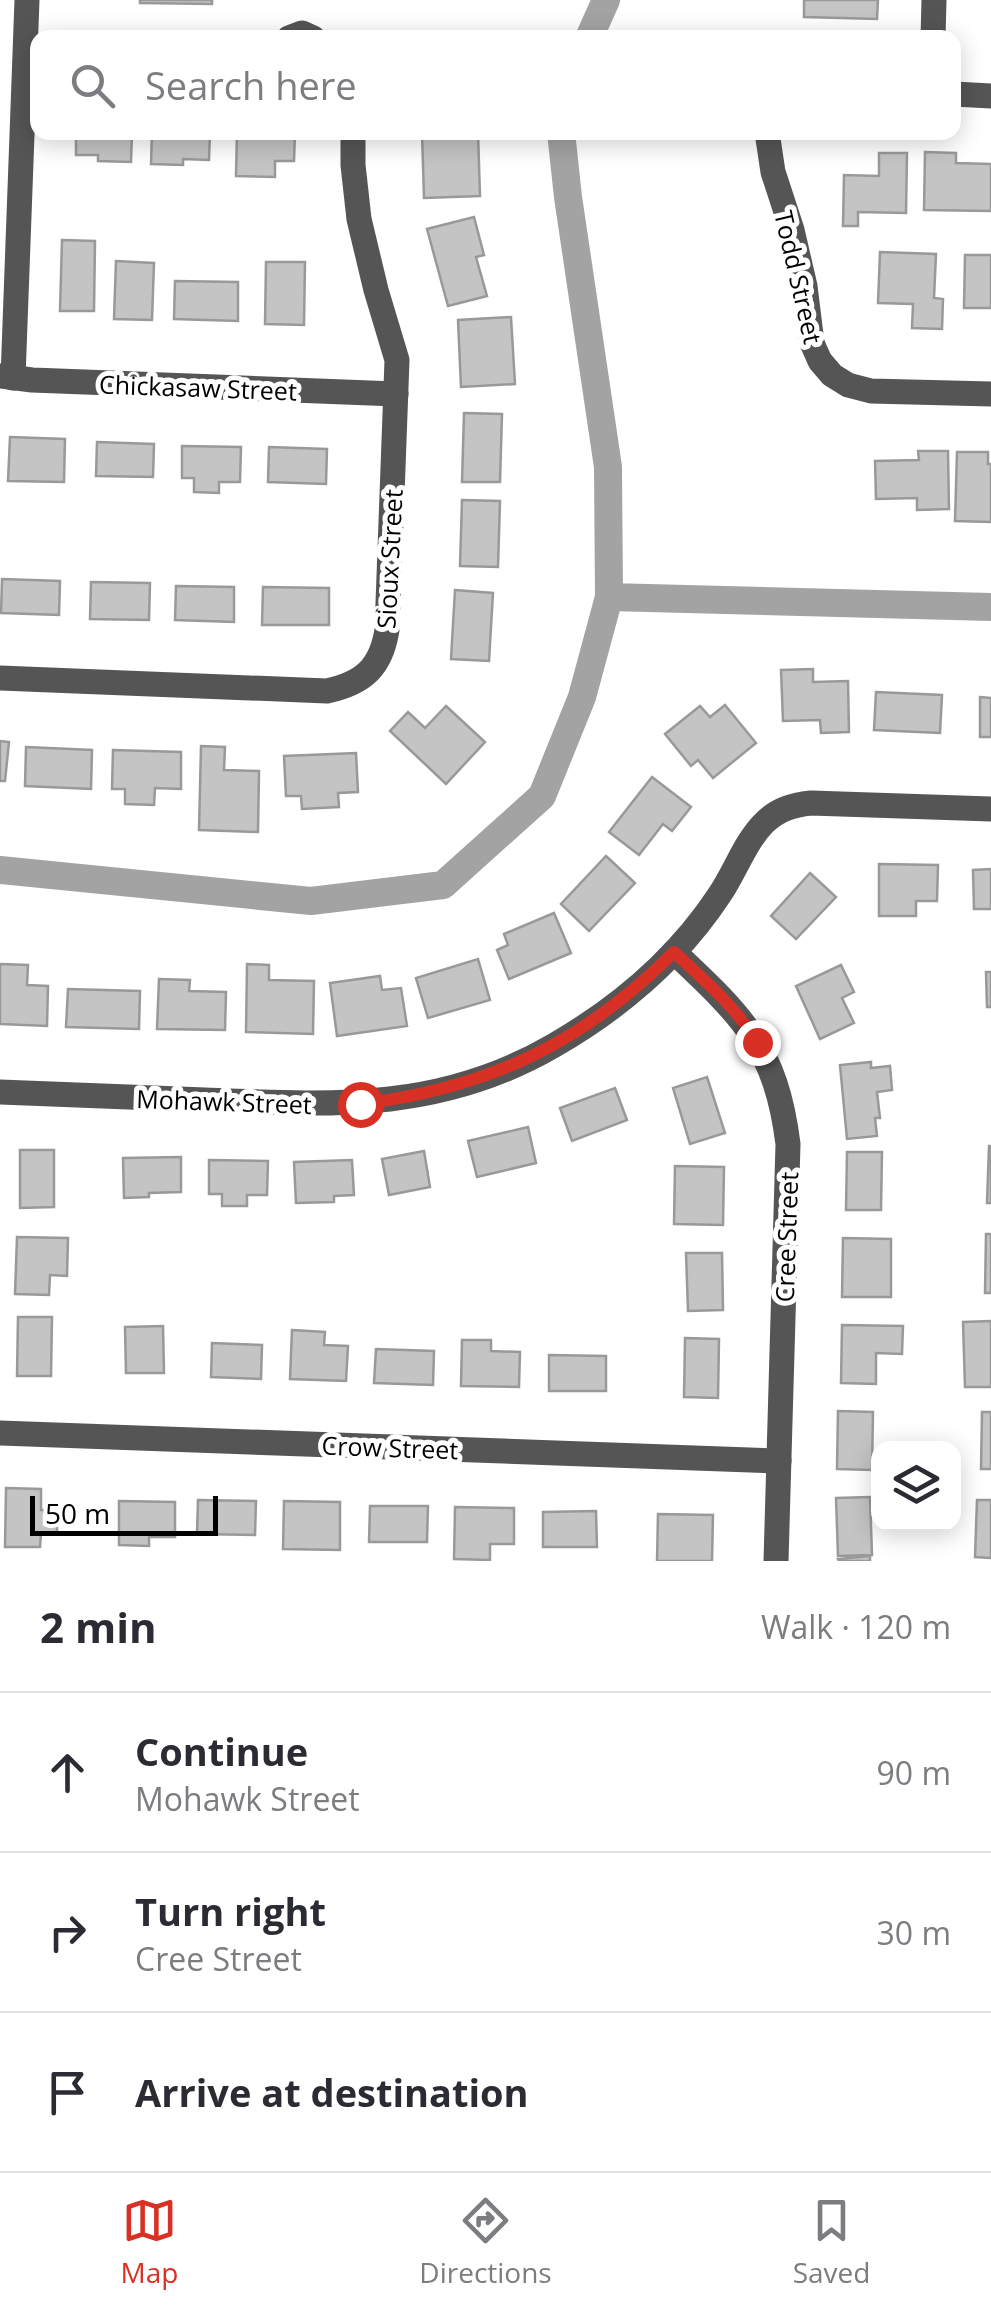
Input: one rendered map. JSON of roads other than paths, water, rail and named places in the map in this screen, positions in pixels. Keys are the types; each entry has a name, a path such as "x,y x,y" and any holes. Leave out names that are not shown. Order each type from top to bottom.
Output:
{"street":[{"path":"7,377 27,0"},
{"path":"933,30 934,0"},
{"path":"961,94 991,96"},
{"name":"Sioux Street","path":"0,678 326,691 346,687 376,664 387,630 397,360 359,219 353,140"},
{"name":"Todd Street","path":"768,140 773,172 806,286 812,343 832,376 848,386 871,390 991,394"},
{"name":"Chickasaw Street","path":"7,377 396,394"},
{"name":"Mohawk Street","path":"0,1092 320,1105 419,1096 495,1073 550,1048 600,1017 674,952 720,894 760,826 775,813 792,805 812,803 991,810"},
{"name":"Cree Street","path":"674,952 748,1026 773,1074 784,1108 788,1144 776,1561"},
{"name":"Crow Street","path":"0,1433 779,1461"}],"waterway":[{"path":"593,30 606,0"},
{"path":"562,140 608,467 609,597 991,607"},
{"path":"0,870 311,901 443,885 542,796 582,697 609,597"}]}
